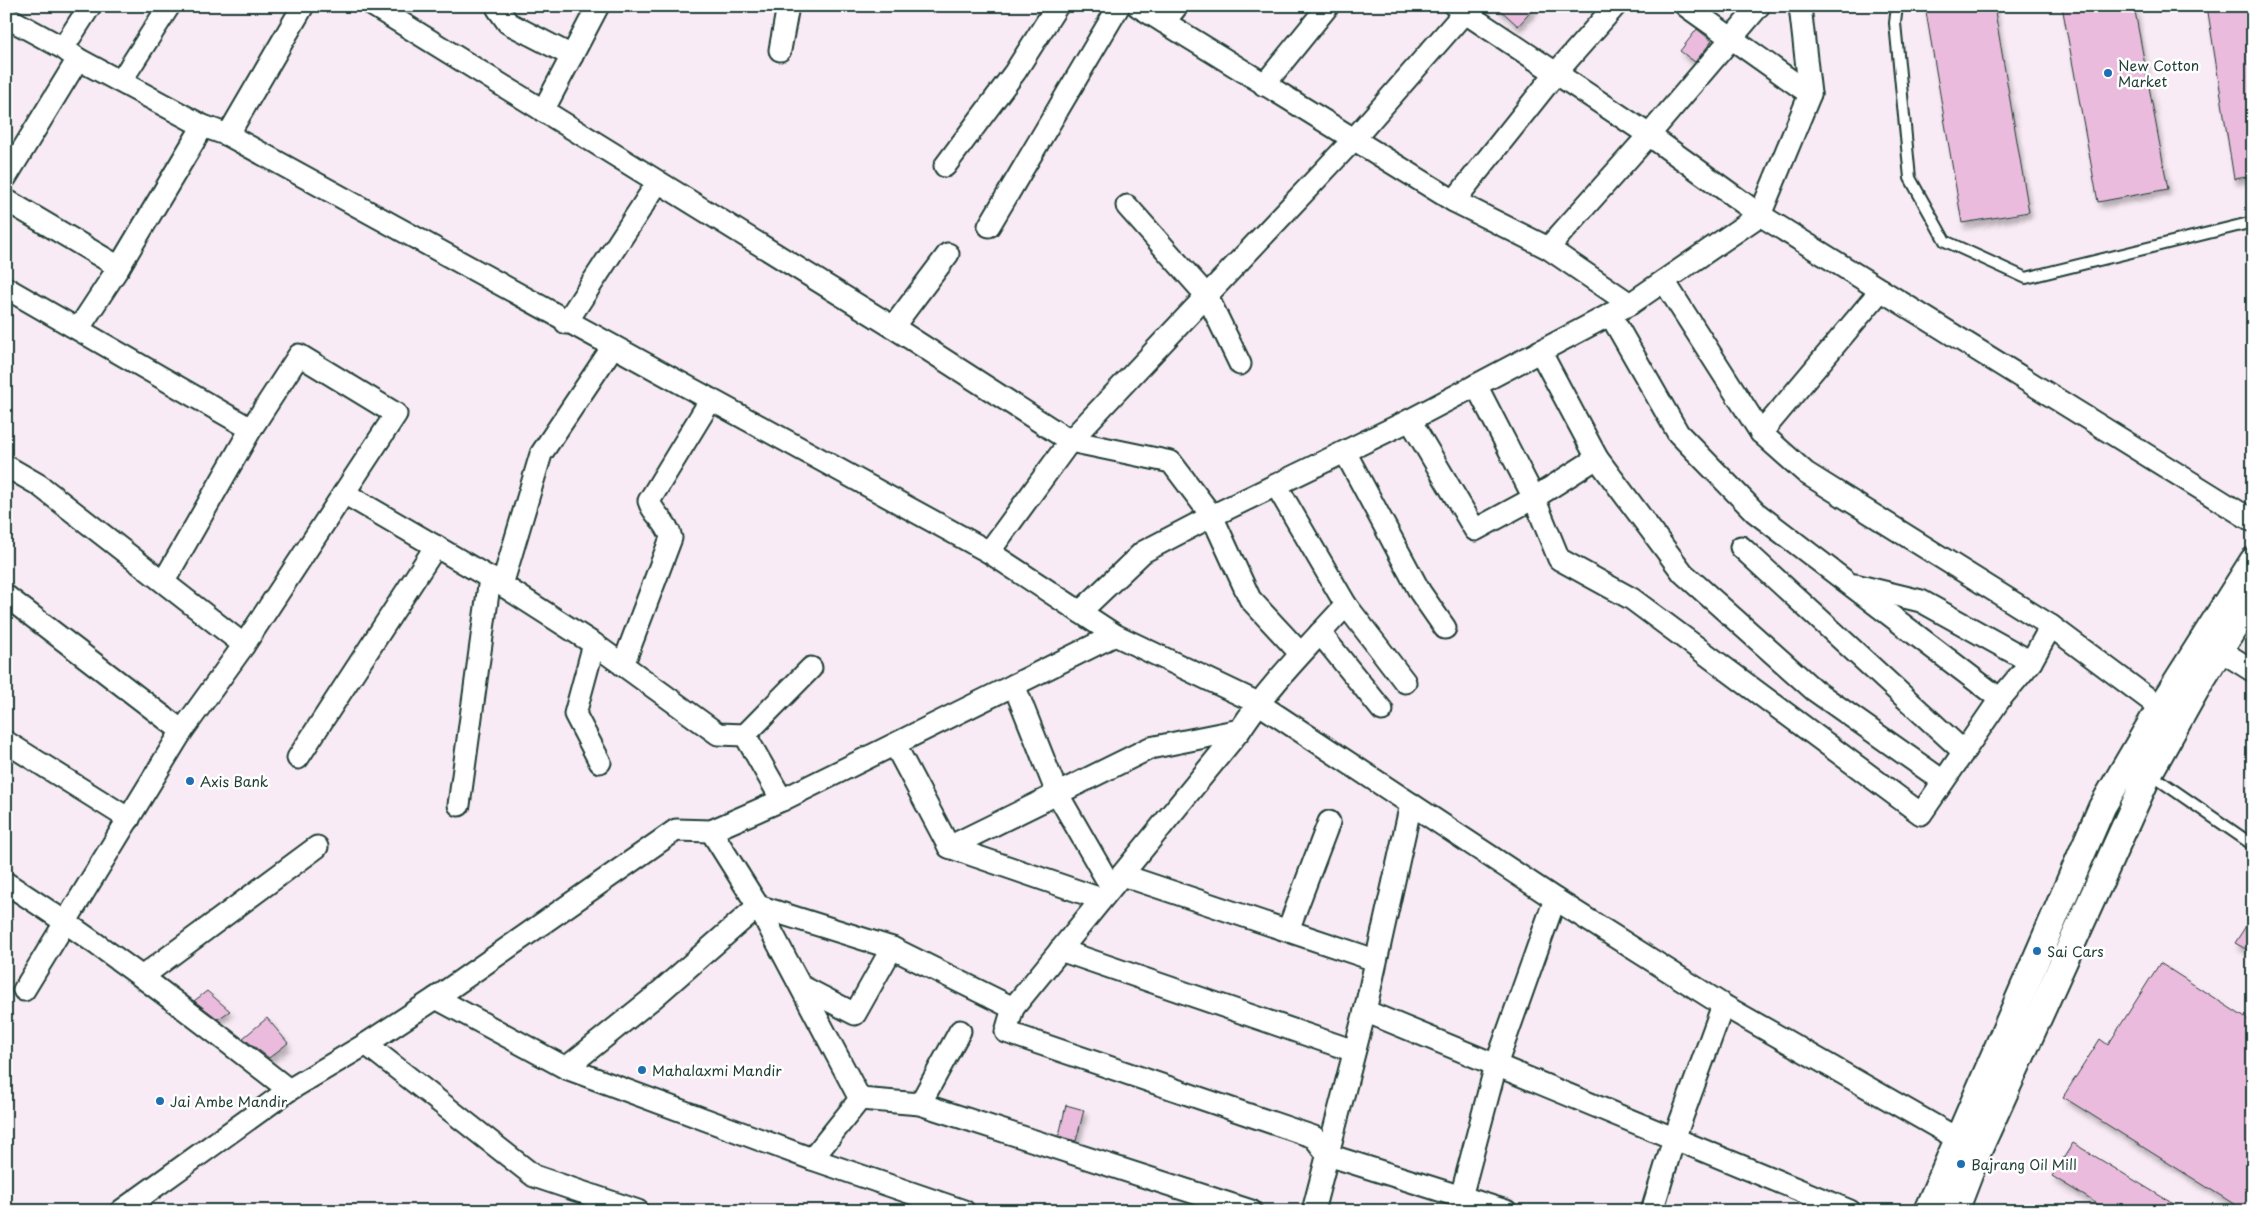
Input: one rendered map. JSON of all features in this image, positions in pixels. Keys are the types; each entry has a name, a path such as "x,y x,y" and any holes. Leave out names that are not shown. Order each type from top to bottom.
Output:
{"street":[{"path":"6,177 71,53 90,6"},
{"path":"120,81 169,6"},
{"path":"228,135 303,6"},
{"path":"374,6 894,327 1070,442 1171,462 1212,516 1250,599 1300,653"},
{"path":"500,6 498,9 501,16 508,23 572,56"},
{"path":"543,111 598,6"},
{"path":"780,50 788,6"},
{"path":"945,166 1015,72 1057,6"},
{"path":"989,226 1118,6"},
{"path":"1138,6 1170,14 1264,85 1454,201 1548,248 1630,304"},
{"path":"1264,85 1328,6"},
{"path":"1454,201 1556,73 1615,6"},
{"path":"1686,6 1810,94"},
{"path":"1548,248 1649,135 1759,6"},
{"path":"1080,612 1143,552 1212,516 1410,420 1630,304 1760,215 1810,94 1800,6"},
{"path":"989,552 1070,442 1354,139 1464,8 1556,73 1649,135 1760,215 2253,521"},
{"path":"6,17 203,126 228,135 612,348 989,552 1115,635 1258,703 1555,899 1723,1005 1968,1145"},
{"path":"79,328 119,267 203,126"},
{"path":"566,322 658,182"},
{"path":"6,200 119,267"},
{"path":"1127,206 1207,296 1240,364"},
{"path":"894,327 948,254"},
{"path":"1664,281 1760,433 1806,473 2051,626 2169,714"},
{"path":"6,288 79,328 251,429"},
{"path":"1760,433 1881,290"},
{"path":"1610,314 1678,433 1755,512 2000,700"},
{"path":"459,805 496,581 541,454 612,348"},
{"path":"1540,351 1597,458 1683,573 1814,690 1943,781"},
{"path":"24,990 182,731 244,645 396,414 299,355 251,429 164,581"},
{"path":"1476,385 1534,498 1559,558 1632,599 1921,814 2000,700 2031,662 2051,626"},
{"path":"623,665 671,538 669,529 651,508 649,500 710,400"},
{"path":"1410,420 1475,530 1534,498 1597,458"},
{"path":"1344,452 1420,592 1445,628"},
{"path":"6,466 40,485 244,645"},
{"path":"1276,485 1346,605 1405,682"},
{"path":"344,493 496,581 594,644 718,734 745,735 811,668"},
{"path":"298,758 436,546"},
{"path":"1741,547 1964,752"},
{"path":"1955,1211 1968,1145 2088,838 2102,807 2139,767 2212,645 2253,561"},
{"path":"1848,583 1921,601 2031,662"},
{"path":"6,596 182,731"},
{"path":"2212,645 2253,597"},
{"path":"1346,605 1300,653 1258,703 1240,730 1013,1008 1006,1032 1314,1136 1328,1155 1506,1211"},
{"path":"1320,634 1382,710"},
{"path":"121,1211 289,1090 366,1044 436,998 676,830 711,831 782,800 895,746 1115,635"},
{"path":"594,644 575,714 600,762"},
{"path":"2212,645 2253,671"},
{"path":"1014,685 1057,793 1111,887"},
{"path":"949,847 1150,748 1240,730"},
{"path":"745,735 782,800"},
{"path":"6,742 129,819"},
{"path":"895,746 949,847 1288,930 1376,960"},
{"path":"1313,1211 1365,1011 1411,804"},
{"path":"1288,930 1329,822"},
{"path":"711,831 758,906 860,1099"},
{"path":"143,976 318,848"},
{"path":"6,884 66,922 143,976 289,1090"},
{"path":"1462,1198 1496,1065 1555,899"},
{"path":"758,906 892,948 1013,1008"},
{"path":"566,1068 653,998 758,906"},
{"path":"801,986 855,1014 892,948"},
{"path":"1060,950 1354,1050"},
{"path":"436,998 566,1068 812,1159 964,1211"},
{"path":"1652,1211 1674,1139 1723,1005"},
{"path":"1365,1011 1850,1211"},
{"path":"920,1104 960,1031"},
{"path":"366,1044 534,1176 638,1211"},
{"path":"860,1099 920,1104 1251,1211"},
{"path":"812,1159 860,1099"},
{"path":"1927,1211 1968,1145"}],"lane":[{"path":"1896,6 1895,23 1910,178 1945,241 2026,278 2253,222"},
{"path":"2139,767 2253,845"}],"building":[{"path":"1496,6 1536,6 1518,26"},
{"path":"1925,6 1994,6 2029,212 1962,223"},
{"path":"2062,6 2134,6 2168,189 2098,202"},
{"path":"2207,6 2253,6 2253,176 2234,179"},
{"path":"1697,29 1712,41 1695,62 1680,51"},
{"path":"2253,915 2253,953 2235,943"},
{"path":"2160,963 2253,1023 2253,1211 2245,1211 2063,1097 2100,1039 2108,1045"},
{"path":"207,991 230,1011 218,1019 194,1001"},
{"path":"267,1018 288,1043 269,1058 243,1038"},
{"path":"1066,1105 1084,1110 1076,1141 1059,1136"},
{"path":"2073,1143 2185,1211 2109,1211 2052,1176"}],"place":[{"name":"New Cotton Market","path":"2108,73"},
{"name":"Axis Bank","path":"190,781"},
{"name":"Sai Cars","path":"2037,951"},
{"name":"Mahalaxmi Mandir","path":"642,1070"},
{"name":"Jai Ambe Mandir","path":"160,1101"},
{"name":"Bajrang Oil Mill","path":"1961,1164"}]}
